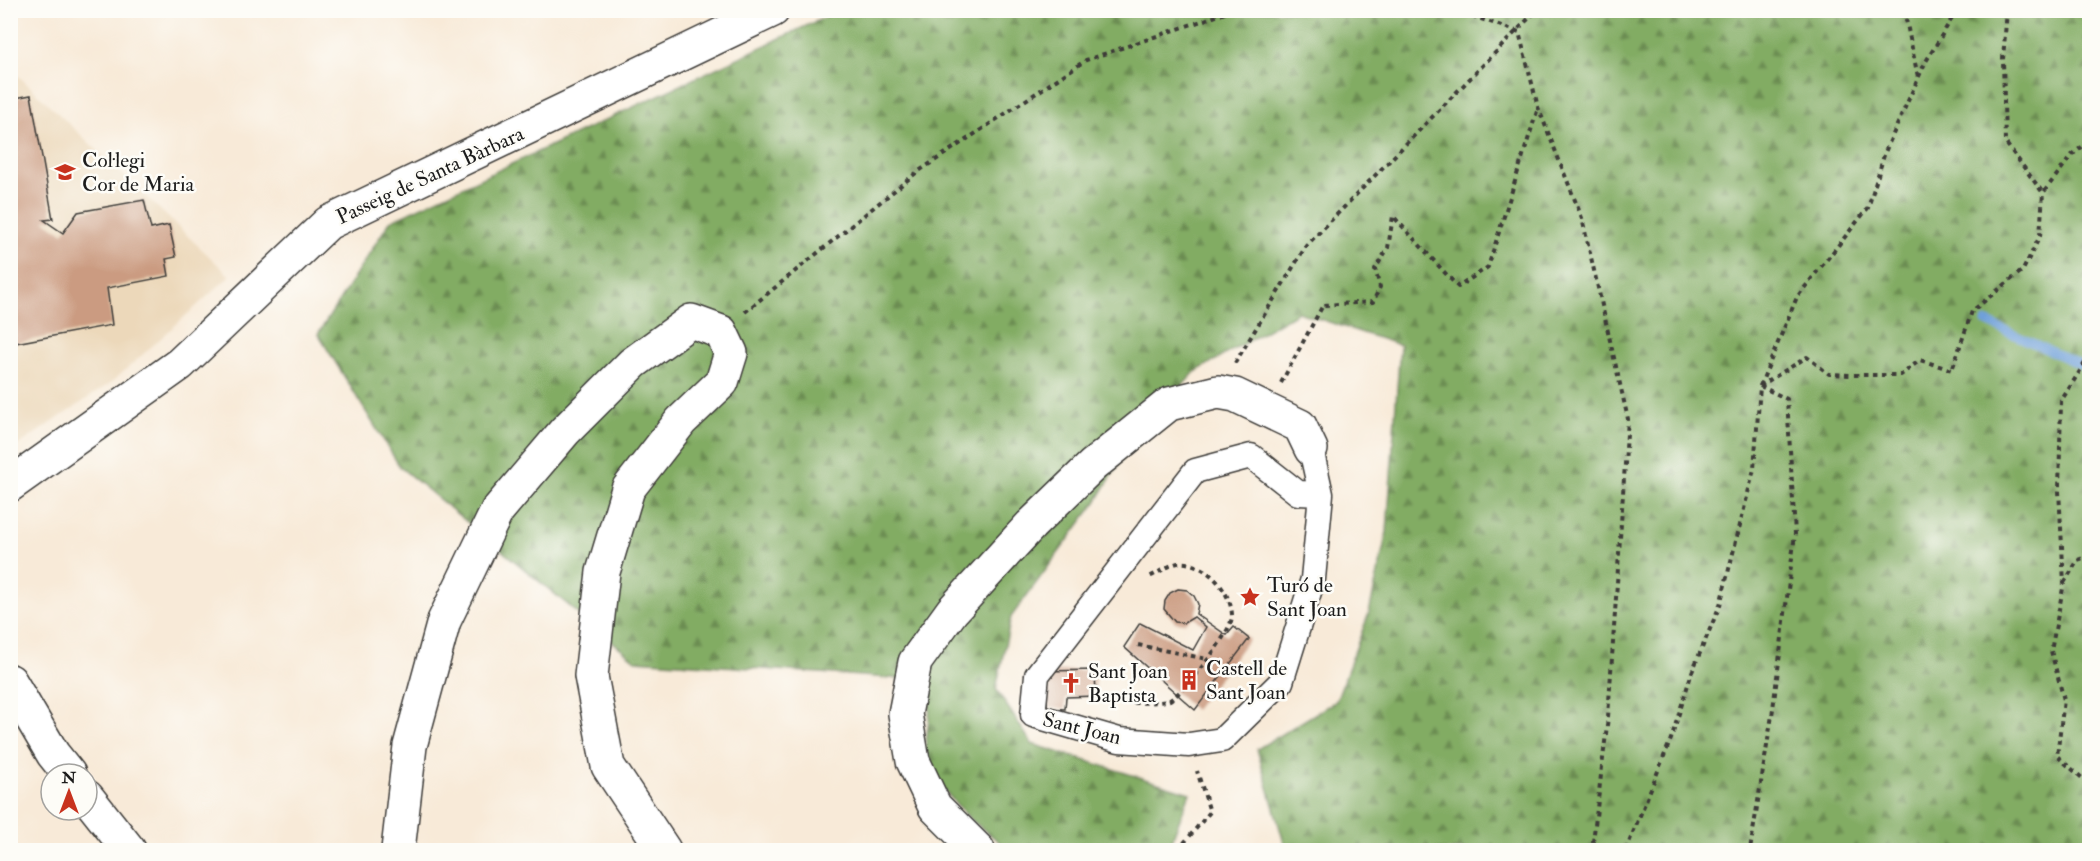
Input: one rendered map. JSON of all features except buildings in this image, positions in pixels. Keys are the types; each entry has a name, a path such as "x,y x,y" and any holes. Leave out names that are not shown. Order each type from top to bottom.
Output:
{"street":[{"name":"Passeig de Santa Bàrbara","path":"10,485 180,364 328,223 773,10"},
{"path":"398,850 410,746 444,621 497,511 565,431 633,363 691,321 721,332 731,353 722,382 681,421 628,489 603,572 591,676 608,766 664,850"},
{"path":"978,850 935,807 913,761 905,714 915,662 952,611 1031,525 1093,465 1169,404 1218,392 1235,395 1300,426 1311,449"},
{"name":"Sant Joan","path":"1311,449 1322,494 1313,579 1281,682 1222,740 1189,745 1119,740 1033,715 1037,675 1195,471 1251,456 1298,493 1322,494"},
{"path":"10,681 59,762"},
{"path":"99,812 129,850"}],"path":[{"path":"721,332 916,173 1086,60 1234,10"},
{"path":"1455,10 1519,32"},
{"path":"1218,392 1306,246 1519,32 1537,10"},
{"path":"1904,10 1918,80"},
{"path":"1626,850 1671,739 1692,672 1720,605 1754,470 1760,386 1797,297 1868,208 1885,152 1918,80 1957,10"},
{"path":"2007,10 2002,59 2005,142 2043,193"},
{"path":"1519,32 1538,107 1582,218 1628,418 1608,717 1592,850"},
{"path":"1266,410 1323,305 1373,302 1380,287 1375,269 1388,248 1393,216 1458,287 1488,267 1538,107"},
{"path":"1760,386 1807,357 1829,374 1901,375 1920,360 1952,370 1972,311 2023,270 2040,236 2043,193 2072,155 2090,140"},
{"path":"2090,355 2061,401 2059,491 2064,583 2051,651 2064,700 2057,756 2090,785"},
{"path":"1750,850 1773,709 1795,534 1787,399 1760,386"},
{"path":"2064,583 2078,560 2088,556 2090,559"},
{"path":"1090,703 1169,701 1188,684 1228,628 1232,617 1227,594 1206,570 1179,563 1146,579"},
{"path":"1138,645 1206,659"},
{"path":"1178,850 1210,812 1189,745"}],"shaded area":[{"name":"Col·legi Cor de Maria","path":"10,68 230,276 112,382 11,450"}],"green space":[{"path":"838,11 2089,11 2089,850 1286,850 1257,749 1336,701 1369,613 1387,532 1400,345 1298,312 1195,372 1135,437 1096,502 1011,617 996,689 1032,744 1190,793 1168,850 1010,850 970,819 923,767 930,708 903,679 635,660 400,467 318,334 390,221"}],"waterway":[{"path":"1986,322 2090,369"}],"place":[{"name":"Col·legi Cor de Maria","path":"65,172"},
{"name":"Turó de Sant Joan","path":"1250,597"},
{"name":"Castell de Sant Joan","path":"1189,680"},
{"name":"Sant Joan Baptista","path":"1071,683"}]}
